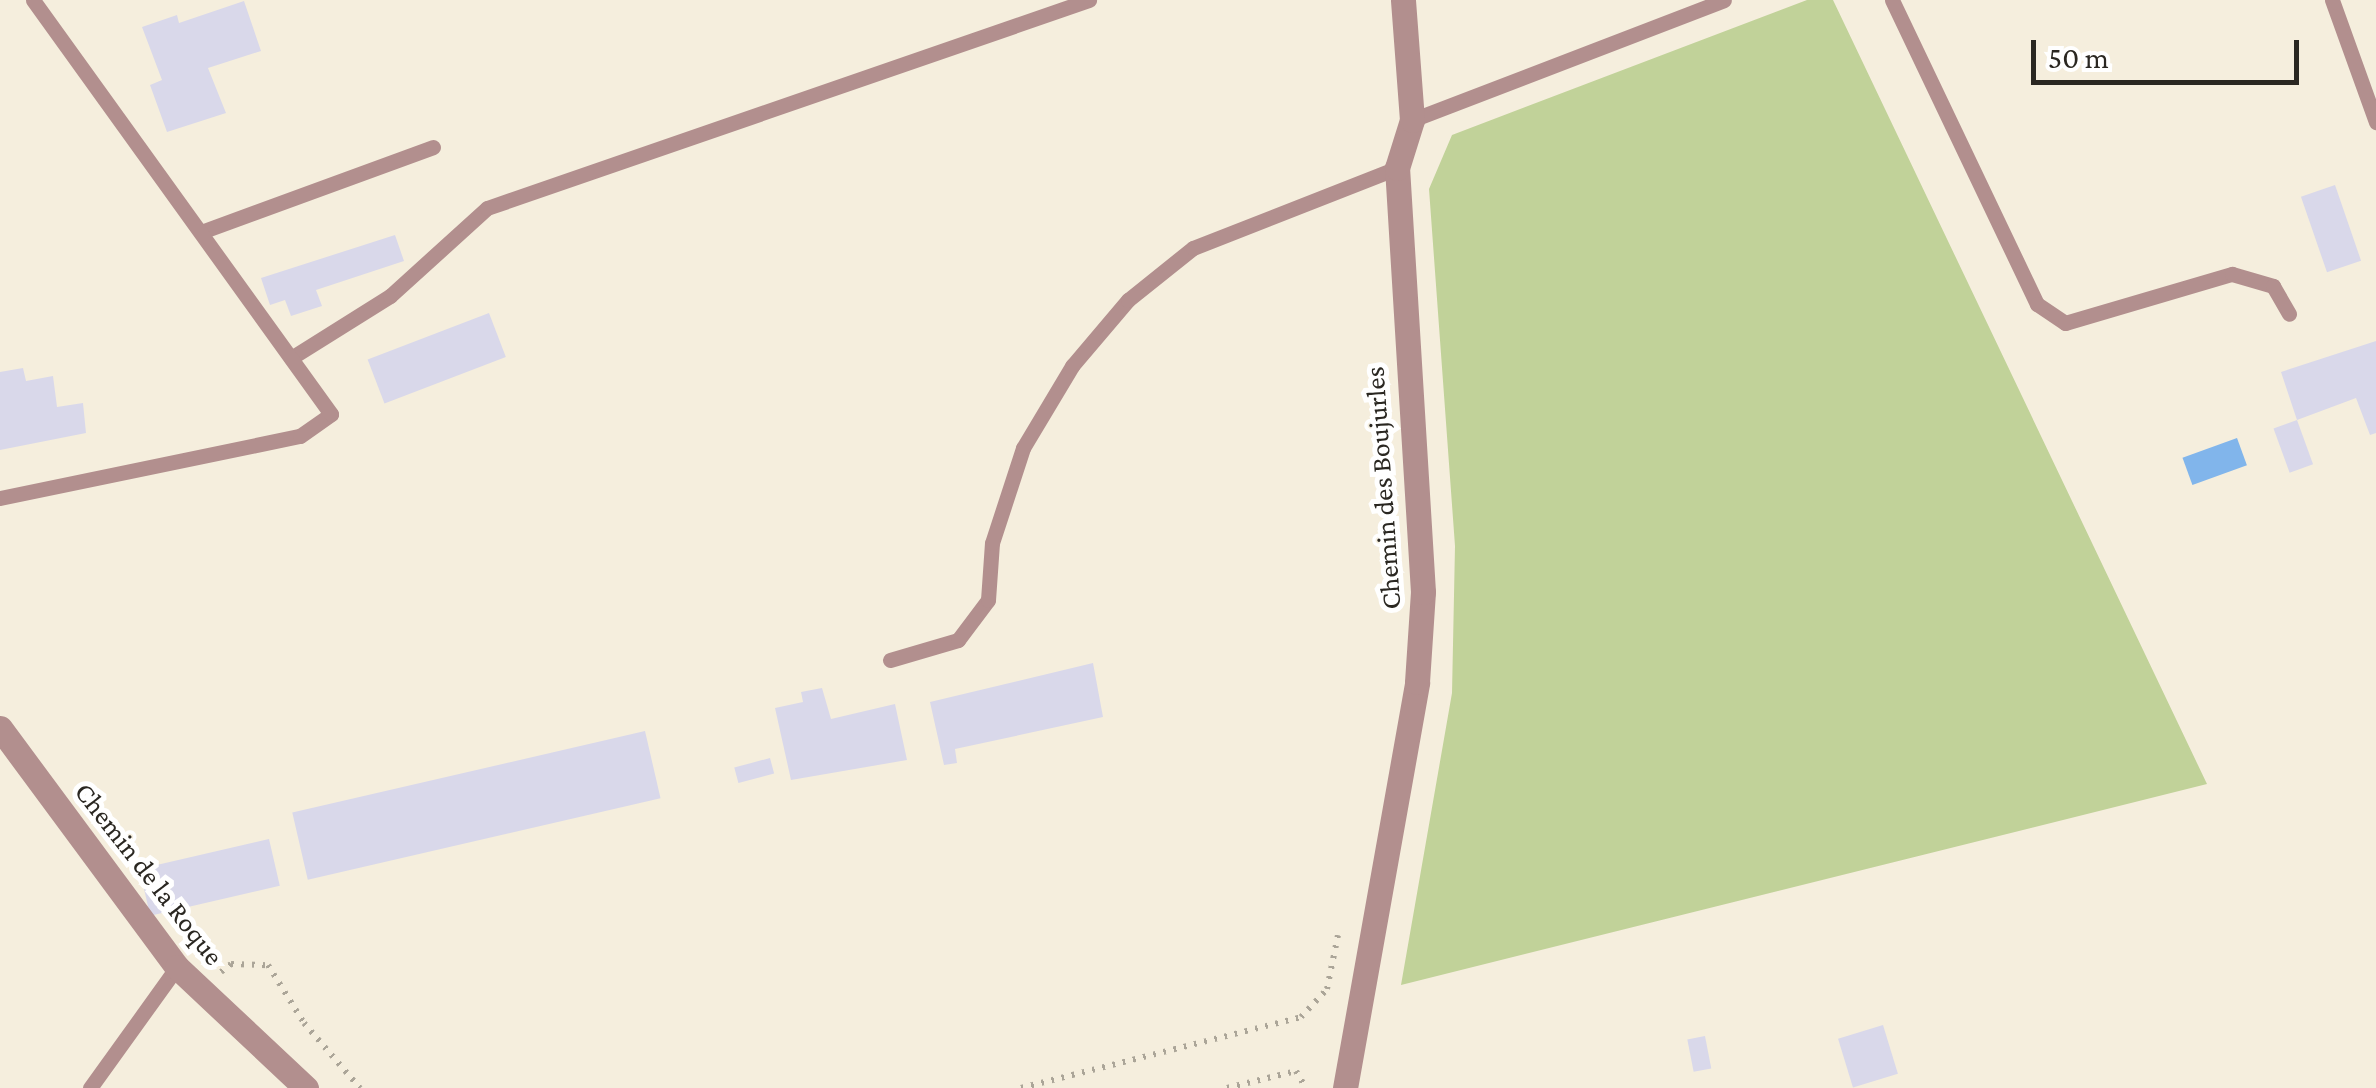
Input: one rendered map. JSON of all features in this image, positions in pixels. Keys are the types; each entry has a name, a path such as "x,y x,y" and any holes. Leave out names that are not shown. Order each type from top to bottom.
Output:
{"street":[{"name":"Chemin des Boujurles","path":"1346,1088 1417,682 1423,592 1397,168 1412,120 1403,0"},
{"name":"Chemin de la Roque","path":"0,728 177,968 306,1088"}],"lane":[{"path":"0,498 300,436 331,414 33,0"},
{"path":"291,358 390,296 486,208 1089,0"},
{"path":"1412,120 1724,0"},
{"path":"1892,0 2036,304 2065,323 2232,274 2272,286 2290,314"},
{"path":"2332,0 2376,122"},
{"path":"201,232 433,146"},
{"path":"890,660 958,640 988,600 992,543 1023,448 1072,366 1128,300 1193,248 1397,168"},
{"path":"90,1088 177,968"}],"path":[{"path":"1022,1088 1301,1018 1327,989 1342,914"},
{"path":"200,989 231,964 268,965 304,1023 360,1088"},
{"path":"1227,1088 1296,1071 1306,1088"}],"green space":[{"path":"1807,0 1833,0 2207,784 1401,985 1452,693 1455,546 1429,189 1452,135"}],"water":[{"path":"2237,438 2247,465 2192,485 2182,458"}],"building":[{"path":"244,1 261,51 208,68 226,113 167,132 150,85 162,80 142,27 177,15 179,23"},
{"path":"2335,185 2361,261 2327,272 2301,197"},
{"path":"395,235 404,261 316,290 322,306 291,316 285,300 270,305 261,278"},
{"path":"489,313 506,357 384,403 368,360"},
{"path":"2376,341 2376,433 2370,435 2356,398 2297,420 2281,372"},
{"path":"23,368 26,381 53,376 57,407 83,403 86,433 0,450 0,372"},
{"path":"2297,420 2313,464 2290,473 2274,429"},
{"path":"1093,663 1103,717 955,749 957,763 944,765 930,702"},
{"path":"822,688 831,719 895,704 907,760 791,780 775,708 803,702 801,692"},
{"path":"645,731 661,798 308,880 292,812"},
{"path":"770,758 774,773 738,783 734,768"},
{"path":"269,839 280,886 150,916 139,869"},
{"path":"1883,1025 1898,1074 1853,1088 1838,1039"},
{"path":"1705,1036 1711,1068 1694,1072 1687,1039"}]}
